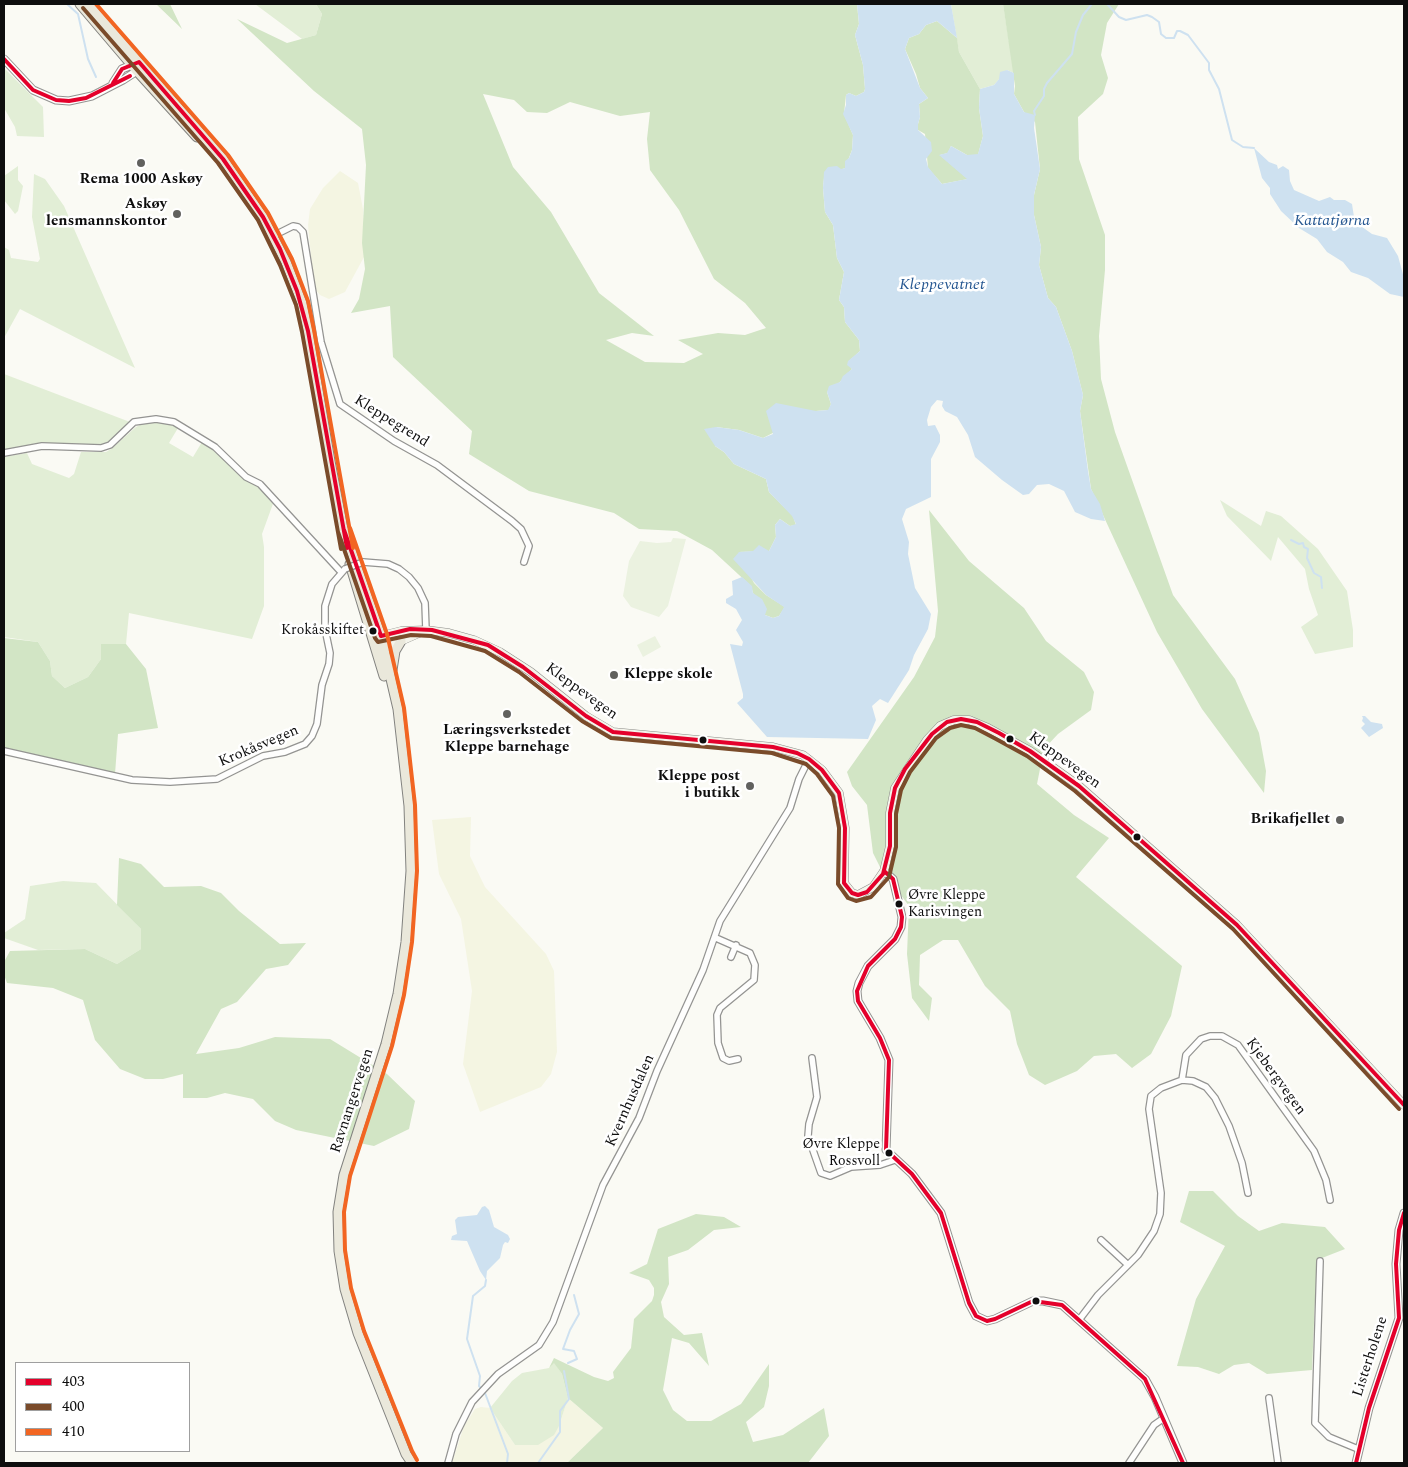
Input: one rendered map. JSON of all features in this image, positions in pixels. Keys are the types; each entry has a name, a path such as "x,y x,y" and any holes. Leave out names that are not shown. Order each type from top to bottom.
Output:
{"main road":[{"name":"Ravnangervegen","path":"80,4 136,66 214,147 273,236 292,276 304,313 350,563 380,642 391,680 400,723 410,833 411,877 406,942 398,994 386,1044 344,1175 339,1203 338,1231 341,1270 350,1308 407,1459 412,1463"},
{"name":"Ravnangervegen","path":"88,4 136,66"},
{"name":"Kleppevegen","path":"380,642 401,631 426,630 474,640 500,652 531,672 586,716 614,732 773,747 797,753 809,759 822,770 839,793 845,828 843,876 847,888 852,893 863,894 873,887 884,871 890,846 892,799 899,779 932,734 947,722 969,720 988,728 1030,751 1079,786 1237,925 1404,1105"},
{"path":"380,642 401,641 426,630"},
{"path":"391,680 392,660 401,641"},
{"name":"Ravnangervegen","path":"380,642 402,746"}],"street":[{"path":"4,59 33,90 56,100 77,101 86,98 113,83 136,66"},
{"name":"Kleppegrend","path":"273,236 293,226 298,227 304,232 321,342 340,404 394,441 437,465 512,521 521,529 528,546 524,562"},
{"path":"4,453 42,446 101,448 115,441 134,422 156,419 174,422 216,447 246,477 260,484 343,571 363,562 388,564 399,569 409,577 418,588 424,604 426,630"},
{"name":"Krokåsvegen","path":"4,751 132,780 170,782 217,779 263,756 285,752 305,744 312,736 317,724 322,685 330,664 330,653 325,629 325,606 332,584 343,571"},
{"name":"Kvernhusdalen","path":"448,1463 456,1434 472,1402 498,1374 539,1346 553,1322 602,1185 639,1118 657,1071 716,938 724,915 790,808 799,779 809,759"},
{"path":"884,871 893,879 902,917 901,927 895,939 868,966 858,983 858,1001 880,1038 889,1060 886,1146 895,1160 912,1174 941,1213 969,1303 978,1319 987,1321 995,1319 1028,1303 1043,1301 1062,1305 1145,1379 1183,1463"},
{"path":"716,938 736,945 750,953 755,965 754,980 720,1008 717,1015 718,1043 723,1058 729,1061 738,1059"},
{"path":"731,957 736,945"},
{"name":"Kjebergvegen","path":"1182,1080 1186,1055 1202,1039 1210,1036 1222,1036 1238,1045 1314,1152 1326,1180 1330,1200"},
{"path":"812,1058 817,1097 809,1124 808,1136 821,1173 830,1176 851,1167 880,1165 895,1160"},
{"path":"1079,1320 1127,1264 1138,1255 1150,1238 1160,1207 1160,1179 1149,1114 1150,1099 1161,1088 1182,1080 1201,1083 1220,1104 1242,1163 1248,1192"},
{"name":"Listerholene","path":"1356,1463 1369,1408 1399,1318 1396,1264 1404,1212"},
{"path":"1101,1240 1127,1264"},
{"path":"1320,1261 1315,1423 1329,1437 1358,1449"},
{"path":"1269,1398 1278,1463"},
{"path":"1129,1463 1154,1425 1164,1418"}],"green space":[{"path":"156,4 170,4 182,29"},
{"path":"255,4 316,4 322,14 316,35 302,39"},
{"path":"316,4 857,4 859,24 855,35 863,65 865,89 864,92 856,96 849,93 846,95 844,114 853,135 852,150 845,168 824,178 823,188 825,212 833,225 837,258 844,272 839,300 844,307 845,322 859,340 860,351 848,362 852,369 827,392 831,404 829,410 816,411 763,438 739,430 716,427 715,446 724,452 734,464 766,479 769,492 793,516 796,525 790,526 780,519 775,525 776,537 769,551 739,552 754,583 766,595 785,607 779,616 773,618 765,615 751,586 712,550 677,531 639,529 614,513 529,491 469,454 472,431 393,357 390,306 351,313 359,299 365,269 362,243 366,165 362,129 314,91 237,19 287,43 316,35 322,14","holes":["483,94 514,100 527,112 547,113 570,102 620,116 650,112 647,139 650,170 679,210 714,279 745,303 766,328 745,335 718,333 678,340 703,354 684,363 645,362 606,340 632,333 654,336 599,293 551,212 513,167"]},
{"path":"951,4 1003,4 1014,73 1007,70 994,85 980,89 959,52"},
{"path":"1003,4 1119,4 1107,23 1101,55 1108,78 1103,94 1078,117 1079,159 1105,235 1105,270 1099,336 1101,379 1115,432 1173,595 1235,679 1259,733 1266,771 1264,793 1202,709 1157,632 1091,489 1080,411 1083,395 1072,351 1056,307 1048,298 1039,265 1041,247 1034,215 1034,195 1040,169 1035,122 1024,112 1014,94 1015,86"},
{"path":"937,21 957,38 959,52 980,89 979,108 983,136 978,155 967,155 951,146 948,153 940,155 968,179 942,184 928,168 925,134 918,130 918,124 920,117 919,104 928,98 920,88 905,49 909,38 919,34 926,25"},
{"path":"4,68 43,107 44,137 17,136 15,127 4,108"},
{"path":"18,166 18,180 23,186 18,211 15,214 4,200 4,176"},
{"path":"340,171 358,183 363,209 364,257 345,292 329,299 320,295 314,288 308,225 310,209 323,188"},
{"path":"34,174 45,179 64,206 135,368 20,309 4,338 4,247 9,250 11,258 38,262 40,259 32,217"},
{"path":"4,374 130,422 118,437 106,445 96,447 46,443 32,444 16,450 4,450"},
{"path":"148,421 164,422 178,428 169,443 193,457 202,442 222,454 274,501 262,534 264,547 264,606 252,639 129,613 126,644 101,644 101,659 88,677 65,688 52,676 50,661 38,642 4,637 4,457 27,453 32,464 69,478 74,474 81,452 106,452 136,427"},
{"path":"1220,500 1261,526 1266,511 1281,516 1318,549 1347,591 1353,630 1353,647 1315,654 1301,627 1318,615 1309,589 1305,569 1278,537 1271,561 1227,516"},
{"path":"929,510 969,561 1024,608 1046,641 1084,672 1094,692 1091,710 1058,734 1044,749 1037,784 1074,815 1109,838 1076,877 1182,966 1171,1016 1151,1054 1132,1068 1116,1054 1094,1056 1077,1071 1045,1085 1029,1075 1017,1044 1010,1011 985,986 958,940 943,940 920,955 919,985 932,998 929,1021 912,998 907,954 909,906 892,883 888,862 881,869 873,853 867,805 852,786 847,772 914,677 935,637 938,611"},
{"path":"673,538 686,539 668,606 659,617 631,607 623,596 629,561 640,541 671,542"},
{"path":"655,636 661,647 643,657 637,645"},
{"path":"4,638 38,642 50,661 52,676 65,688 88,677 101,659 101,644 126,644 146,669 158,728 118,734 115,774 4,750"},
{"path":"471,817 470,856 485,887 546,954 554,971 557,1052 551,1074 541,1087 480,1112 463,1064 472,991 461,919 439,874 432,820"},
{"path":"119,858 141,864 164,887 201,886 221,893 239,911 280,944 306,943 288,965 266,969 237,1002 221,1009 196,1054 239,1048 275,1037 330,1039 387,1074 415,1101 409,1129 374,1146 296,1130 275,1121 253,1099 225,1093 207,1098 183,1098 183,1074 163,1079 145,1079 120,1069 95,1040 83,1000 53,988 7,983 4,975 4,962 10,951 85,949 117,964 141,949 141,929 117,905"},
{"path":"63,881 96,883 141,929 141,949 117,964 85,949 38,950 4,938 4,933 25,919 30,886"},
{"path":"1189,1191 1213,1191 1238,1216 1259,1231 1282,1223 1325,1227 1345,1249 1322,1258 1315,1299 1312,1370 1267,1374 1249,1363 1234,1365 1219,1374 1198,1367 1177,1366 1196,1299 1225,1246 1180,1222"},
{"path":"696,1214 724,1217 741,1227 714,1230 688,1250 668,1257 669,1284 661,1302 664,1317 684,1335 702,1333 709,1366 689,1343 672,1338 663,1390 673,1410 687,1421 711,1421 741,1404 769,1364 769,1386 764,1407 746,1422 753,1442 783,1435 824,1408 829,1436 808,1463 567,1463 603,1428 568,1398 562,1374 554,1363 549,1368 554,1358 594,1377 608,1381 614,1378 613,1372 631,1348 634,1319 652,1301 654,1295 654,1288 649,1280 629,1273 647,1264 658,1229"},
{"path":"554,1362 562,1374 568,1398 559,1426 554,1435 538,1445 515,1445 490,1408 512,1381 522,1373 549,1368"},
{"path":"568,1398 603,1428 567,1463 452,1463 464,1426 475,1409 481,1407 490,1408 515,1445 559,1426"}],"water":[{"name":"Kleppevatnet","path":"857,4 951,4 957,38 937,21 926,25 919,34 909,38 905,49 920,88 928,98 919,104 918,130 931,142 932,151 926,159 928,167 942,184 967,179 939,155 947,153 951,146 967,155 978,154 983,136 979,108 980,89 994,85 999,79 1000,72 1007,70 1014,73 1014,94 1024,112 1035,115 1034,128 1040,169 1034,195 1034,215 1041,247 1039,265 1048,298 1056,307 1072,351 1083,395 1080,411 1091,489 1100,504 1105,521 1091,519 1075,512 1064,491 1049,484 1037,485 1029,494 1023,495 1002,480 975,457 968,435 957,417 945,411 942,406 943,401 937,400 931,407 927,420 928,426 935,425 940,435 940,442 931,459 931,497 906,509 902,519 909,542 908,554 915,588 931,614 928,629 914,655 909,670 888,703 880,699 872,706 876,720 868,739 767,737 737,703 743,698 743,694 730,644 742,646 743,642 736,630 742,620 736,609 726,603 726,599 733,595 732,581 742,577 752,586 753,593 762,599 767,609 765,615 773,618 779,616 784,607 766,595 733,559 739,552 753,551 759,545 769,551 776,537 775,525 780,519 790,526 796,524 792,516 769,492 766,479 734,464 724,452 715,446 704,429 716,427 739,430 763,438 773,434 766,411 776,403 816,411 828,410 831,404 827,392 829,386 840,382 843,376 852,369 847,365 848,361 860,351 859,340 845,322 844,307 839,300 844,272 837,258 833,225 825,212 823,188 824,172 828,167 837,166 841,169 845,168 845,161 849,158 852,150 853,135 843,114 846,105 846,95 849,93 856,96 864,92 865,89 863,65 855,35 859,24"},
{"name":"Kattatjørna","path":"1254,148 1269,162 1277,165 1278,169 1283,166 1289,170 1290,181 1294,190 1319,201 1330,197 1334,200 1345,200 1352,204 1354,217 1358,224 1372,234 1387,238 1398,256 1404,278 1404,297 1390,294 1368,278 1351,272 1343,262 1327,252 1317,239 1299,228 1281,211 1270,194 1270,188 1262,178"},
{"path":"1362,716 1365,716 1371,722 1382,724 1383,728 1369,737 1361,728 1365,724 1362,721"},
{"path":"485,1206 489,1210 494,1227 508,1235 510,1239 508,1243 505,1242 503,1245 500,1258 487,1271 486,1280 467,1241 451,1240 452,1236 457,1234 455,1220 458,1217 477,1215 482,1207"}],"waterway":[{"path":"67,4 78,14 88,59 96,77"},
{"path":"1035,115 1034,111 1044,96 1044,89 1047,83 1072,54 1076,32 1083,15 1092,4"},
{"path":"1107,4 1119,17 1126,20 1147,15 1152,17 1159,22 1161,34 1166,38 1174,38 1177,31 1188,35 1209,63 1209,70 1219,89 1232,140 1243,147 1254,148"},
{"path":"1291,540 1299,544 1303,543 1304,547 1308,549 1307,558 1314,573 1321,577 1322,588"},
{"path":"486,1280 485,1286 473,1296 467,1339 480,1376 479,1386 485,1393 508,1454 507,1463"},
{"path":"568,1363 577,1359 574,1351 563,1349 570,1330 579,1314 574,1295"},
{"path":"538,1463 560,1432 560,1411 569,1399 564,1371"}],"transit line":[{"name":"410","path":"96,4 228,155 268,213 292,259 308,301 353,548"},
{"name":"400","path":"83,8 218,163 258,220 280,265 296,305 302,332 341,549"},
{"name":"403","path":"4,59 33,90 56,100 69,101 86,98 130,76"},
{"name":"403","path":"113,83 122,69 139,62 223,159 263,217 280,249 297,291 308,331 347,548"},
{"name":"410","path":"350,528 387,634 404,708 415,805 417,871 412,942 404,995 392,1046 350,1176 344,1212 345,1250 351,1288 364,1331 417,1460"},
{"name":"403","path":"344,530 381,636 410,629 432,630 488,645 523,667 586,716 613,732 773,747 797,753 809,759 822,770 839,793 845,828 844,883 852,893 858,895 867,892 883,874 890,846 890,813 895,788 905,769 932,734 947,722 961,719 977,722 999,733 1030,751 1079,786 1237,925 1404,1105"},
{"name":"400","path":"338,532 378,642 411,635 431,636 485,651 519,672 582,721 611,738 772,753 806,764 817,774 833,796 839,828 838,884 848,898 856,901 871,897 889,877 896,847 896,814 901,790 910,772 936,738 950,728 961,725 975,728 996,739 1027,756 1075,791 1233,929 1399,1109"},
{"name":"403","path":"884,871 893,879 902,917 901,927 895,939 868,966 857,991 858,1001 880,1038 889,1060 886,1150 912,1174 941,1213 969,1303 976,1316 987,1321 995,1319 1033,1301 1062,1305 1145,1379 1183,1463"},
{"name":"403","path":"1356,1463 1369,1408 1399,1318 1396,1264 1399,1230 1404,1213"}],"place":[{"name":"Rema 1000 Askøy","path":"141,163"},
{"name":"Askøy lensmannskontor","path":"177,214"},
{"name":"Krokåsskiftet","path":"373,631"},
{"name":"Kleppe skole","path":"614,675"},
{"name":"Læringsverkstedet Kleppe barnehage","path":"507,714"},
{"name":"Kleppe post i butikk","path":"750,786"},
{"name":"Brikafjellet","path":"1340,820"},
{"name":"Øvre Kleppe Karisvingen","path":"899,904"},
{"name":"Øvre Kleppe Rossvoll","path":"889,1153"}]}
